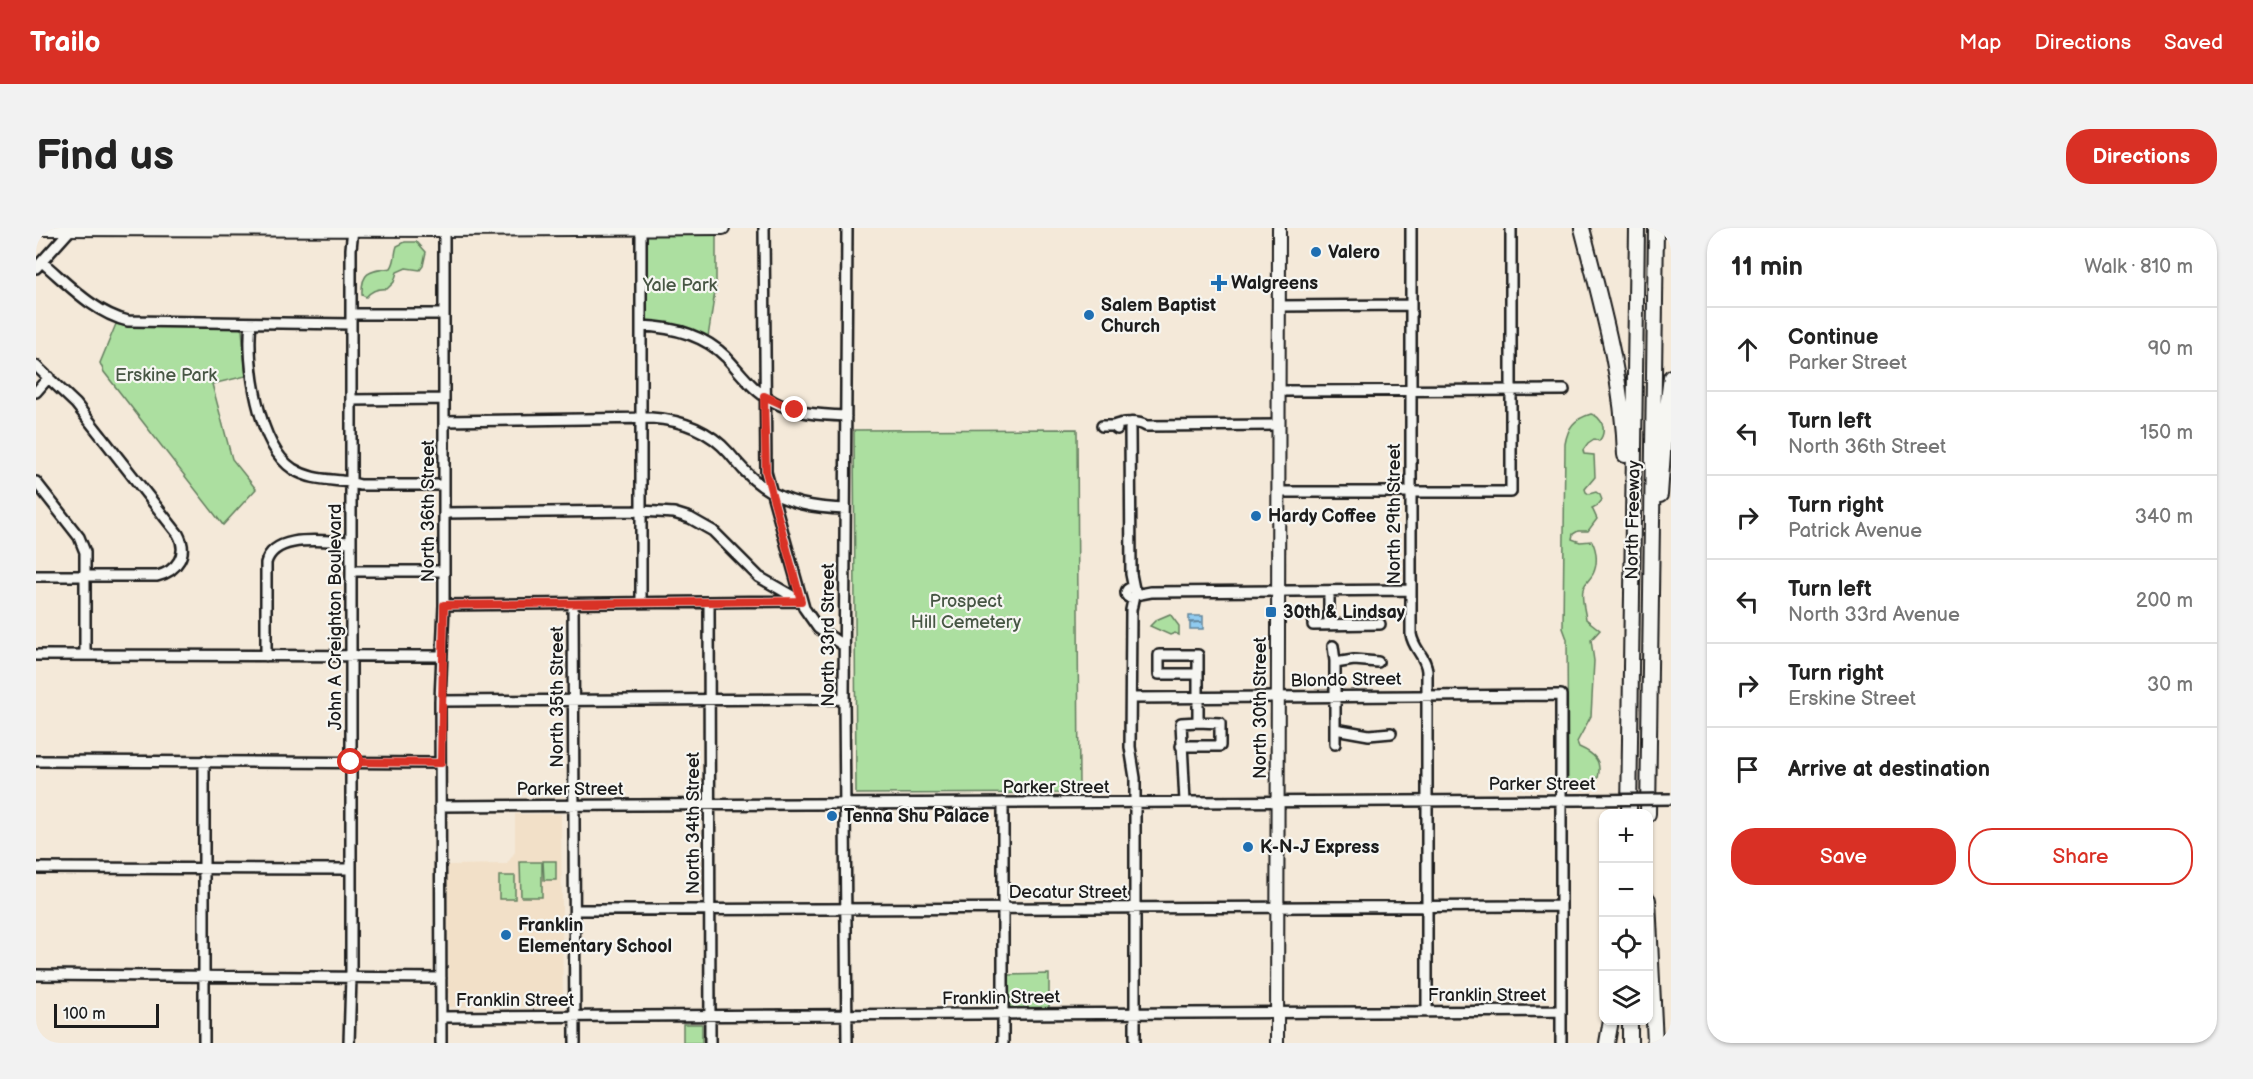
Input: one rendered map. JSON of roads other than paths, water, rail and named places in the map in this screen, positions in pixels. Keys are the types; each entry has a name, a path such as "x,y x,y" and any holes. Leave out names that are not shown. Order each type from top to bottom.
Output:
{"highway":[{"path":"1582,228 1612,349 1622,408 1631,622"},
{"name":"North Freeway","path":"1629,809 1637,228"},
{"name":"North Freeway","path":"1648,809 1656,228"},
{"path":"1649,622 1671,377"},
{"path":"1649,917 1655,1043"},
{"path":"1607,1043 1610,1025"},
{"path":"1630,1025 1630,1043"},
{"path":"1648,1025 1648,1043"}],"main road":[{"path":"36,228 438,230 723,228"},
{"name":"North 30th Street","path":"1277,1043 1279,228"}],"street":[{"path":"72,228 39,265 96,307 119,319 140,322 251,323 444,314"},
{"path":"641,228 641,603"},
{"path":"764,228 765,455 771,492 801,601 818,628 844,646"},
{"name":"North 33rd Street","path":"847,228 844,646 847,1043"},
{"name":"North 29th Street","path":"1411,228 1411,591 1412,638 1426,663 1427,1012"},
{"path":"1278,492 1511,492 1511,228"},
{"name":"John A Creighton Boulevard","path":"350,1043 351,249 353,229"},
{"name":"North 36th Street","path":"438,230 444,314 441,1043"},
{"path":"1279,306 1411,305"},
{"path":"251,323 251,370 266,432 273,448 286,463 303,474 318,479 360,485 444,485"},
{"path":"641,326 678,330 704,340 726,357 751,386 764,396 795,410 822,415 846,416"},
{"path":"36,366 76,404 178,534 183,547 178,564 170,572 157,576 36,576"},
{"path":"36,392 49,377"},
{"path":"1279,391 1564,390"},
{"path":"351,400 444,399"},
{"path":"444,421 641,418 675,421 704,433 723,446 754,480 771,492 804,505 845,508"},
{"path":"1102,426 1140,423 1146,426"},
{"path":"1113,426 1118,429 1140,429 1146,426 1279,425"},
{"path":"1131,429 1131,749 1135,774 1135,1043"},
{"path":"36,482 82,543 85,552 85,656"},
{"path":"444,513 641,511 674,513 703,524 723,539 759,577 801,601"},
{"path":"266,656 266,563 270,552 285,542 351,542"},
{"path":"351,571 444,571"},
{"path":"1329,591 1329,624"},
{"path":"1132,592 1411,591"},
{"path":"444,605 801,601"},
{"name":"North 34th Street","path":"709,602 710,1043"},
{"name":"North 35th Street","path":"573,604 575,1043"},
{"path":"1313,625 1380,624"},
{"path":"1333,646 1335,744"},
{"path":"36,655 442,656"},
{"path":"1198,674 1159,674 1159,655 1198,655 1198,674 1198,722"},
{"path":"1335,663 1354,660 1378,662"},
{"name":"Blondo Street","path":"1131,698 1561,695 1561,800"},
{"path":"441,701 844,699"},
{"path":"1181,746 1220,746 1220,723 1180,723 1181,746 1185,772 1185,802"},
{"path":"1335,729 1370,735 1391,733"},
{"path":"36,761 441,763"},
{"path":"204,761 204,1043"},
{"name":"Parker Street","path":"441,806 1671,799"},
{"path":"1561,800 1561,1043"},
{"path":"1003,803 1003,1043"},
{"path":"36,868 351,869"},
{"name":"Decatur Street","path":"575,910 1561,906"},
{"name":"Franklin Street","path":"36,975 441,978"},
{"name":"Franklin Street","path":"441,1017 1561,1011"}],"water":[{"path":"1189,616 1203,616 1203,629 1190,629 1190,623 1202,622 1189,622"}],"place":[{"name":"Valero","path":"1316,252"},
{"name":"Walgreens","path":"1219,283"},
{"name":"Salem Baptist Church","path":"1089,315"},
{"name":"Hardy Coffee","path":"1256,516"},
{"name":"30th & Lindsay","path":"1271,612"},
{"name":"Tenna Shu Palace","path":"832,816"},
{"name":"K-N-J Express","path":"1248,847"},
{"name":"Franklin Elementary School","path":"506,935"}],"park label":[{"name":"Yale Park","path":"680,285"},
{"name":"Erskine Park","path":"166,375"},
{"name":"Prospect Hill Cemetery","path":"966,611"}]}
